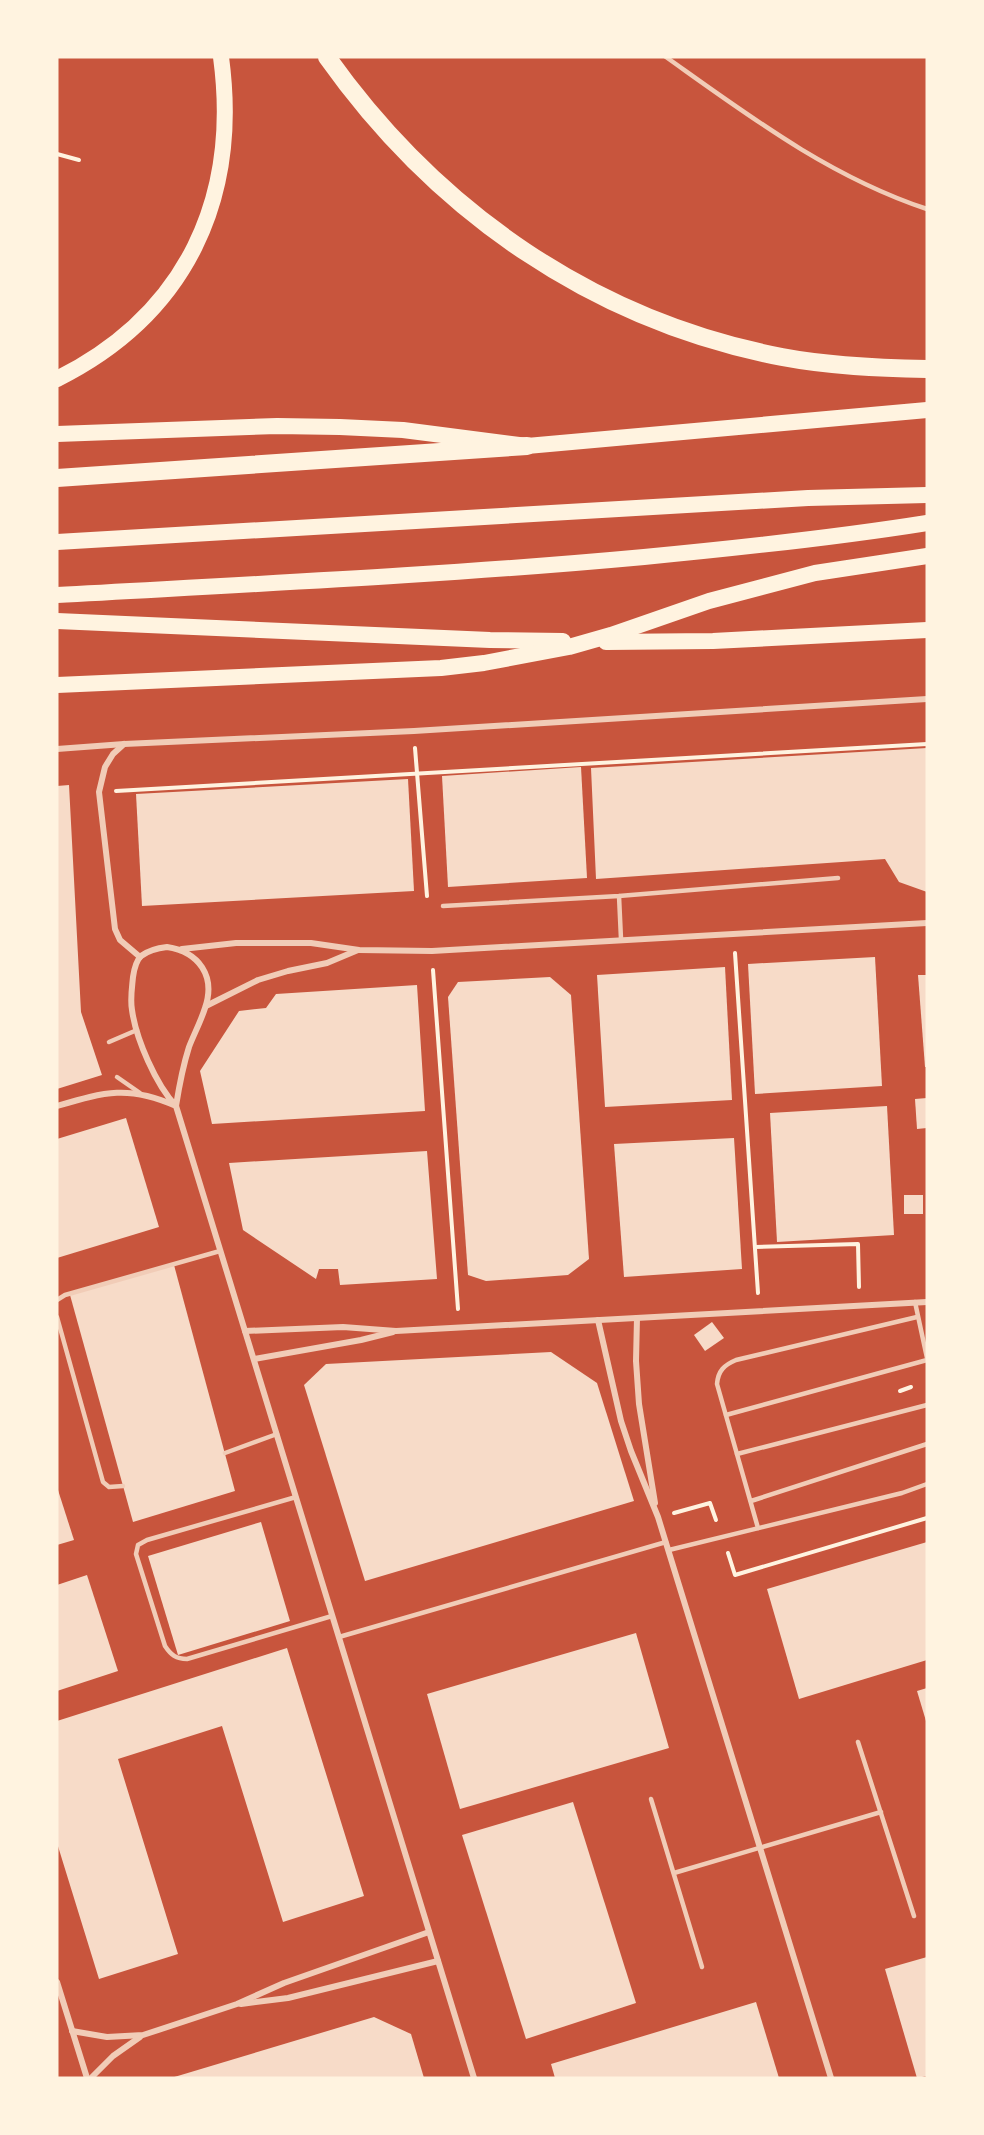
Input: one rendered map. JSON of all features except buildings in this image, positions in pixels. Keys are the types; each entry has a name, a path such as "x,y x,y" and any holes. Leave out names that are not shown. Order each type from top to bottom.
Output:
{"highway":[{"path":"57,379 110,348 137,325 160,300 181,271 197,243 218,185 224,154 226,92 221,57"},
{"path":"327,57 381,127 460,204 545,266 588,290 633,312 679,330 731,346 814,362 927,369"},
{"path":"57,478 527,446 927,410"},
{"path":"57,435 277,426 340,427 413,432 527,446"},
{"path":"57,542 808,498 927,495"},
{"path":"57,595 305,582 598,561 738,548 927,523"},
{"path":"57,685 441,668 484,663 537,654 611,635 709,601 815,573 927,556"},
{"path":"57,621 490,640 602,642 712,641 927,630"}],"street":[{"path":"57,748 414,731 927,699"},
{"path":"124,744 105,766 99,792 115,929 120,940 140,957"},
{"path":"182,949 236,943 311,943 359,950 432,951 927,923"},
{"path":"176,1106 189,1048 206,1006 208,992 201,964 193,955 182,949 167,946 153,949 140,957 135,969 132,1009 137,1030 159,1083 176,1106 474,2078"},
{"path":"206,1006 258,980 327,963 359,950"},
{"path":"57,1106 96,1095 118,1092 140,1093 176,1106"},
{"path":"245,1331 343,1327 396,1331 927,1302"},
{"path":"637,1318 636,1361 639,1404 656,1510"},
{"path":"598,1320 621,1421 669,1550 831,2078"},
{"path":"254,1359 362,1340 396,1331"},
{"path":"72,2031 107,2037 143,2035 237,2004 284,1983 429,1932"},
{"path":"237,2004 280,2000 438,1961"},
{"path":"57,1982 89,2078 113,2056 143,2035"}],"lane":[{"path":"666,57 809,155 840,173 927,209"},
{"path":"443,906 619,896 838,878"},
{"path":"619,896 621,939"},
{"path":"109,1042 137,1030"},
{"path":"117,1077 140,1093"},
{"path":"57,1300 65,1295 220,1251"},
{"path":"726,1415 927,1359 915,1302"},
{"path":"57,1317 103,1482 109,1487 123,1486"},
{"path":"758,1528 717,1384 718,1376 728,1363 917,1317"},
{"path":"737,1454 927,1405"},
{"path":"225,1453 277,1434"},
{"path":"751,1501 927,1444"},
{"path":"669,1550 908,1492 927,1484"},
{"path":"296,1497 147,1540 138,1545 136,1554 165,1646 174,1657 180,1659 187,1659 332,1616"},
{"path":"339,1637 666,1542"},
{"path":"858,1742 914,1916"},
{"path":"651,1799 702,1967"},
{"path":"674,1873 881,1812"}],"path":[{"path":"57,154 79,160"},
{"path":"414,731 428,903"},
{"path":"99,792 927,744"},
{"path":"734,933 759,1311"},
{"path":"432,951 460,1328"},
{"path":"755,1247 858,1244 860,1306"},
{"path":"900,1391 911,1387"}]}
